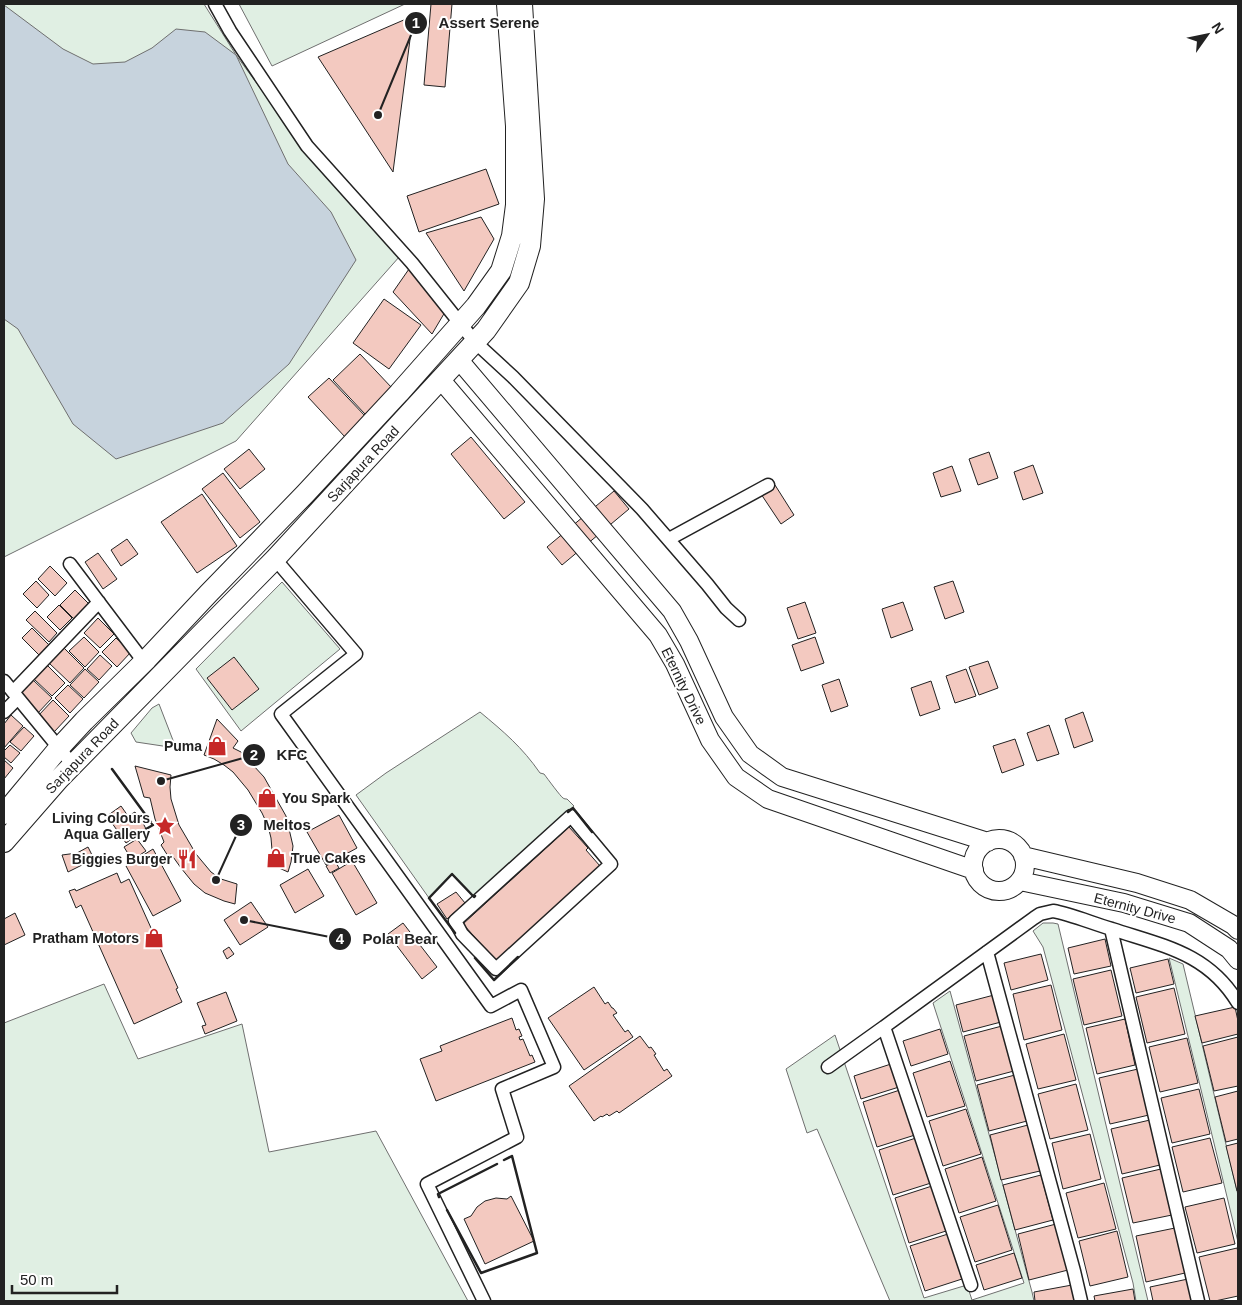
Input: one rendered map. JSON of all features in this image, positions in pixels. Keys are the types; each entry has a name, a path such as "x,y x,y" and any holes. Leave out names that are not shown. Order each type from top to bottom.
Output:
{"main road":[{"name":"Sarjapura Road","path":"4,814 84,721 144,662 399,394 476,306 501,271 512,236 516,205 516,126 507,4"},
{"name":"Sarjapura Road","path":"4,842 73,764 275,559 441,380 486,330 519,283 530,246 534,199 522,4"}],"street":[{"path":"215,4 230,31 307,146 412,263 475,342 513,377 642,510 726,608 739,620"},
{"name":"Eternity Drive","path":"459,360 672,612 689,641 724,717 750,754 782,777 988,842 1004,840 1019,848 1023,856 1137,883 1190,900 1233,925 1238,930"},
{"name":"Eternity Drive","path":"441,380 658,635 675,664 710,740 736,777 768,800 974,870"},
{"path":"668,539 768,485"},
{"path":"275,559 356,654 281,714 491,1006 520,990 554,1067 502,1089 517,1137 427,1184 484,1301"},
{"path":"70,564 144,662"},
{"path":"4,712 15,695 99,602"},
{"path":"4,681 73,764"},
{"path":"571,816 611,864 496,969 475,947 462,934 455,921 571,816"},
{"path":"988,842 976,854 974,862 976,878 988,889 1006,891 1014,887 1024,873 1025,864 1023,856"},
{"name":"Eternity Drive","path":"1020,881 1124,902 1189,923 1229,949 1238,960"},
{"path":"828,1067 1034,918 1046,912 1059,912 1173,949 1196,960 1217,975 1226,984 1238,1003"},
{"path":"1111,929 1198,1301"},
{"path":"459,961 475,947"},
{"path":"987,952 1081,1301"},
{"path":"884,1027 971,1285"}],"green space":[{"path":"4,4 204,4 236,55 302,145 400,256 236,441 4,557"},
{"path":"239,4 405,4 272,66"},
{"path":"282,582 340,649 241,731 196,669"},
{"path":"159,704 176,748 136,742 131,733 152,708"},
{"path":"480,712 512,740 540,773 544,774 562,797 574,806 474,897 452,875 429,898 356,795 386,773"},
{"path":"1043,923 1058,924 1148,1301 1136,1301 1133,1283 1043,947 1033,931"},
{"path":"1169,958 1183,964 1238,1195 1238,1242"},
{"path":"104,984 138,1059 242,1024 269,1152 376,1131 468,1301 4,1301 4,1023"},
{"path":"950,991 1034,1301 890,1301 817,1129 807,1133 786,1069 835,1035 924,1298 967,1285 972,1300 1024,1283 933,1003"}],"shaded area":[{"path":"4,5 63,49 93,64 125,62 152,48 176,29 205,32 236,55 288,164 331,212 356,260 289,364 223,423 116,459 73,424 18,329 4,319"}],"building":[{"path":"431,4 452,4 445,87 424,85"},
{"path":"413,16 393,172 318,57"},
{"path":"486,169 499,204 419,232 407,196"},
{"path":"481,217 494,239 464,291 426,233"},
{"path":"409,269 445,312 432,334 393,292"},
{"path":"384,299 421,325 389,369 353,343"},
{"path":"360,354 392,388 365,414 333,380"},
{"path":"329,378 366,417 345,437 308,397"},
{"path":"471,437 525,502 504,519 451,454"},
{"path":"249,449 265,469 240,489 224,469"},
{"path":"989,452 998,478 978,485 969,459"},
{"path":"1033,465 1043,493 1023,500 1014,472"},
{"path":"952,466 961,491 941,497 933,473"},
{"path":"223,473 260,522 240,538 202,489"},
{"path":"775,485 794,515 781,524 761,494"},
{"path":"614,491 629,509 562,565 547,547"},
{"path":"202,494 237,546 197,573 161,522"},
{"path":"127,539 138,554 121,566 111,550"},
{"path":"98,553 117,579 103,589 85,562"},
{"path":"50,566 67,583 55,596 38,579"},
{"path":"36,581 49,595 37,608 23,594"},
{"path":"953,581 964,612 945,619 934,587"},
{"path":"75,590 90,605 75,620 60,605"},
{"path":"805,602 816,633 798,639 787,608"},
{"path":"903,602 913,630 891,638 882,609"},
{"path":"59,605 72,618 60,630 47,617"},
{"path":"35,611 57,633 49,642 26,620"},
{"path":"98,618 114,634 100,648 84,633"},
{"path":"32,628 51,647 41,657 22,638"},
{"path":"84,637 99,652 85,667 69,651"},
{"path":"815,637 824,663 801,671 792,645"},
{"path":"116,638 131,652 117,667 102,652"},
{"path":"64,648 84,668 70,683 49,663"},
{"path":"100,655 112,666 99,680 87,669"},
{"path":"234,657 259,689 232,710 207,678"},
{"path":"988,661 998,688 979,695 969,667"},
{"path":"47,665 65,683 52,696 34,679"},
{"path":"85,669 99,682 84,698 70,685"},
{"path":"966,669 976,696 955,703 946,676"},
{"path":"839,679 848,706 831,712 822,685"},
{"path":"33,680 52,698 37,714 18,695"},
{"path":"931,681 940,709 920,716 911,688"},
{"path":"68,685 83,699 70,713 55,698"},
{"path":"53,700 69,716 54,732 38,716"},
{"path":"1083,712 1093,741 1074,748 1065,719"},
{"path":"11,715 23,726 4,748 4,724"},
{"path":"217,719 238,741 233,748 241,752 264,777 286,816 293,846 288,872 270,864 272,850 268,826 248,790 233,772 214,759 204,755"},
{"path":"1049,725 1059,754 1037,761 1027,733"},
{"path":"24,727 34,736 21,751 10,742"},
{"path":"1015,739 1024,765 1002,773 993,746"},
{"path":"10,745 20,753 11,763 4,757 4,751"},
{"path":"4,760 13,768 4,779"},
{"path":"135,766 171,775 171,799 179,825 196,854 211,872 221,879 237,884 235,904 205,893 194,884 171,854 168,856 161,845 164,842 155,819 150,798 144,797"},
{"path":"121,806 128,816 135,812 139,815 146,829 126,843 107,816"},
{"path":"339,815 357,848 326,865 307,832"},
{"path":"569,827 588,848 586,850 600,866 496,961 463,924"},
{"path":"137,839 146,851 132,860 124,847"},
{"path":"88,847 94,859 82,865 77,853"},
{"path":"153,849 181,901 153,916 126,866"},
{"path":"77,853 82,865 68,872 62,855"},
{"path":"335,861 339,868 330,873 326,866"},
{"path":"352,861 377,903 356,915 332,873"},
{"path":"308,869 324,896 295,913 280,885"},
{"path":"117,873 121,883 129,879 178,988 176,989 182,1002 134,1024 81,905 76,908 69,891 75,889 76,891"},
{"path":"456,892 465,903 447,919 437,904"},
{"path":"251,902 268,927 240,945 224,920"},
{"path":"15,913 25,935 4,945 4,919"},
{"path":"403,923 437,967 422,979 388,934"},
{"path":"1105,939 1111,966 1074,974 1068,948"},
{"path":"229,947 234,954 227,959 223,951"},
{"path":"1041,954 1048,980 1011,990 1004,963"},
{"path":"1168,959 1174,984 1136,993 1130,968"},
{"path":"1111,970 1122,1016 1084,1025 1073,979"},
{"path":"1051,985 1062,1030 1024,1040 1013,994"},
{"path":"594,987 605,1004 608,1002 617,1013 613,1015 625,1032 628,1030 633,1037 584,1070 548,1018"},
{"path":"1174,988 1185,1034 1147,1043 1136,997"},
{"path":"226,992 237,1021 205,1034 202,1026 206,1025 197,1003"},
{"path":"994,995 1001,1022 963,1032 956,1005"},
{"path":"1235,1007 1238,1034 1202,1043 1195,1016"},
{"path":"512,1018 516,1030 519,1029 522,1036 519,1037 520,1040 523,1039 530,1056 532,1055 535,1062 436,1101 420,1059 442,1051 440,1046"},
{"path":"1125,1019 1135,1065 1097,1074 1086,1028"},
{"path":"1002,1026 1014,1071 976,1081 964,1036"},
{"path":"940,1029 948,1054 911,1066 903,1041"},
{"path":"1064,1034 1076,1080 1038,1089 1026,1044"},
{"path":"640,1036 656,1054 654,1055 664,1071 667,1069 672,1076 619,1113 617,1111 609,1116 607,1114 594,1121 569,1086"},
{"path":"1238,1037 1238,1086 1214,1091 1203,1046"},
{"path":"1187,1038 1198,1083 1160,1092 1149,1047"},
{"path":"950,1061 965,1106 927,1117 913,1073"},
{"path":"891,1064 899,1087 861,1099 854,1076"},
{"path":"1138,1069 1149,1115 1110,1124 1099,1078"},
{"path":"1015,1075 1027,1121 989,1131 977,1085"},
{"path":"1076,1084 1088,1130 1050,1139 1038,1094"},
{"path":"1199,1089 1210,1134 1172,1143 1161,1098"},
{"path":"900,1090 915,1135 877,1147 863,1102"},
{"path":"1238,1091 1238,1139 1226,1142 1215,1097"},
{"path":"966,1109 981,1154 943,1166 929,1121"},
{"path":"1150,1120 1160,1165 1122,1174 1111,1129"},
{"path":"1028,1125 1040,1171 1001,1180 990,1135"},
{"path":"1090,1134 1101,1179 1063,1189 1052,1143"},
{"path":"916,1138 931,1183 893,1195 879,1150"},
{"path":"1210,1138 1222,1183 1183,1192 1172,1147"},
{"path":"1238,1143 1238,1191 1237,1191 1226,1146"},
{"path":"982,1157 996,1201 959,1213 945,1169"},
{"path":"1161,1169 1172,1215 1133,1223 1122,1178"},
{"path":"1041,1175 1053,1220 1015,1230 1003,1185"},
{"path":"1104,1183 1116,1229 1078,1238 1066,1193"},
{"path":"932,1186 946,1231 909,1243 895,1198"},
{"path":"511,1196 534,1241 485,1264 464,1219 471,1216 477,1207 485,1201 496,1198 507,1199"},
{"path":"1224,1198 1235,1244 1197,1253 1185,1207"},
{"path":"998,1205 1012,1250 975,1262 960,1217"},
{"path":"1056,1224 1068,1270 1029,1280 1018,1234"},
{"path":"1175,1228 1185,1273 1146,1282 1136,1236"},
{"path":"1117,1231 1128,1277 1090,1286 1079,1241"},
{"path":"948,1234 962,1279 925,1291 910,1246"},
{"path":"1237,1248 1238,1296 1210,1301 1199,1257"},
{"path":"1014,1253 1022,1278 984,1290 976,1265"},
{"path":"1188,1279 1193,1301 1153,1301 1150,1287"},
{"path":"1072,1285 1075,1301 1035,1301 1034,1292"},
{"path":"1133,1289 1135,1301 1095,1301 1094,1296"}],"wall":[{"path":"112,769 153,825 146,829"},
{"path":"568,812 573,808 592,832"},
{"path":"455,933 429,898 452,874 475,896"},
{"path":"475,958 494,980 518,957"},
{"path":"447,1210 481,1273 537,1253 512,1156 504,1160"},
{"path":"439,1197 438,1194 497,1164"}],"place":[{"name":"Assert Serene","path":"378,115"},
{"name":"Puma","path":"217,746"},
{"name":"KFC","path":"161,781"},
{"name":"You Spark","path":"267,798"},
{"name":"Living Colours Aqua Gallery","path":"165,826"},
{"name":"True Cakes","path":"276,858"},
{"name":"Biggies Burger","path":"187,859"},
{"name":"Meltos","path":"216,880"},
{"name":"Polar Bear","path":"244,920"},
{"name":"Pratham Motors","path":"154,938"}]}
